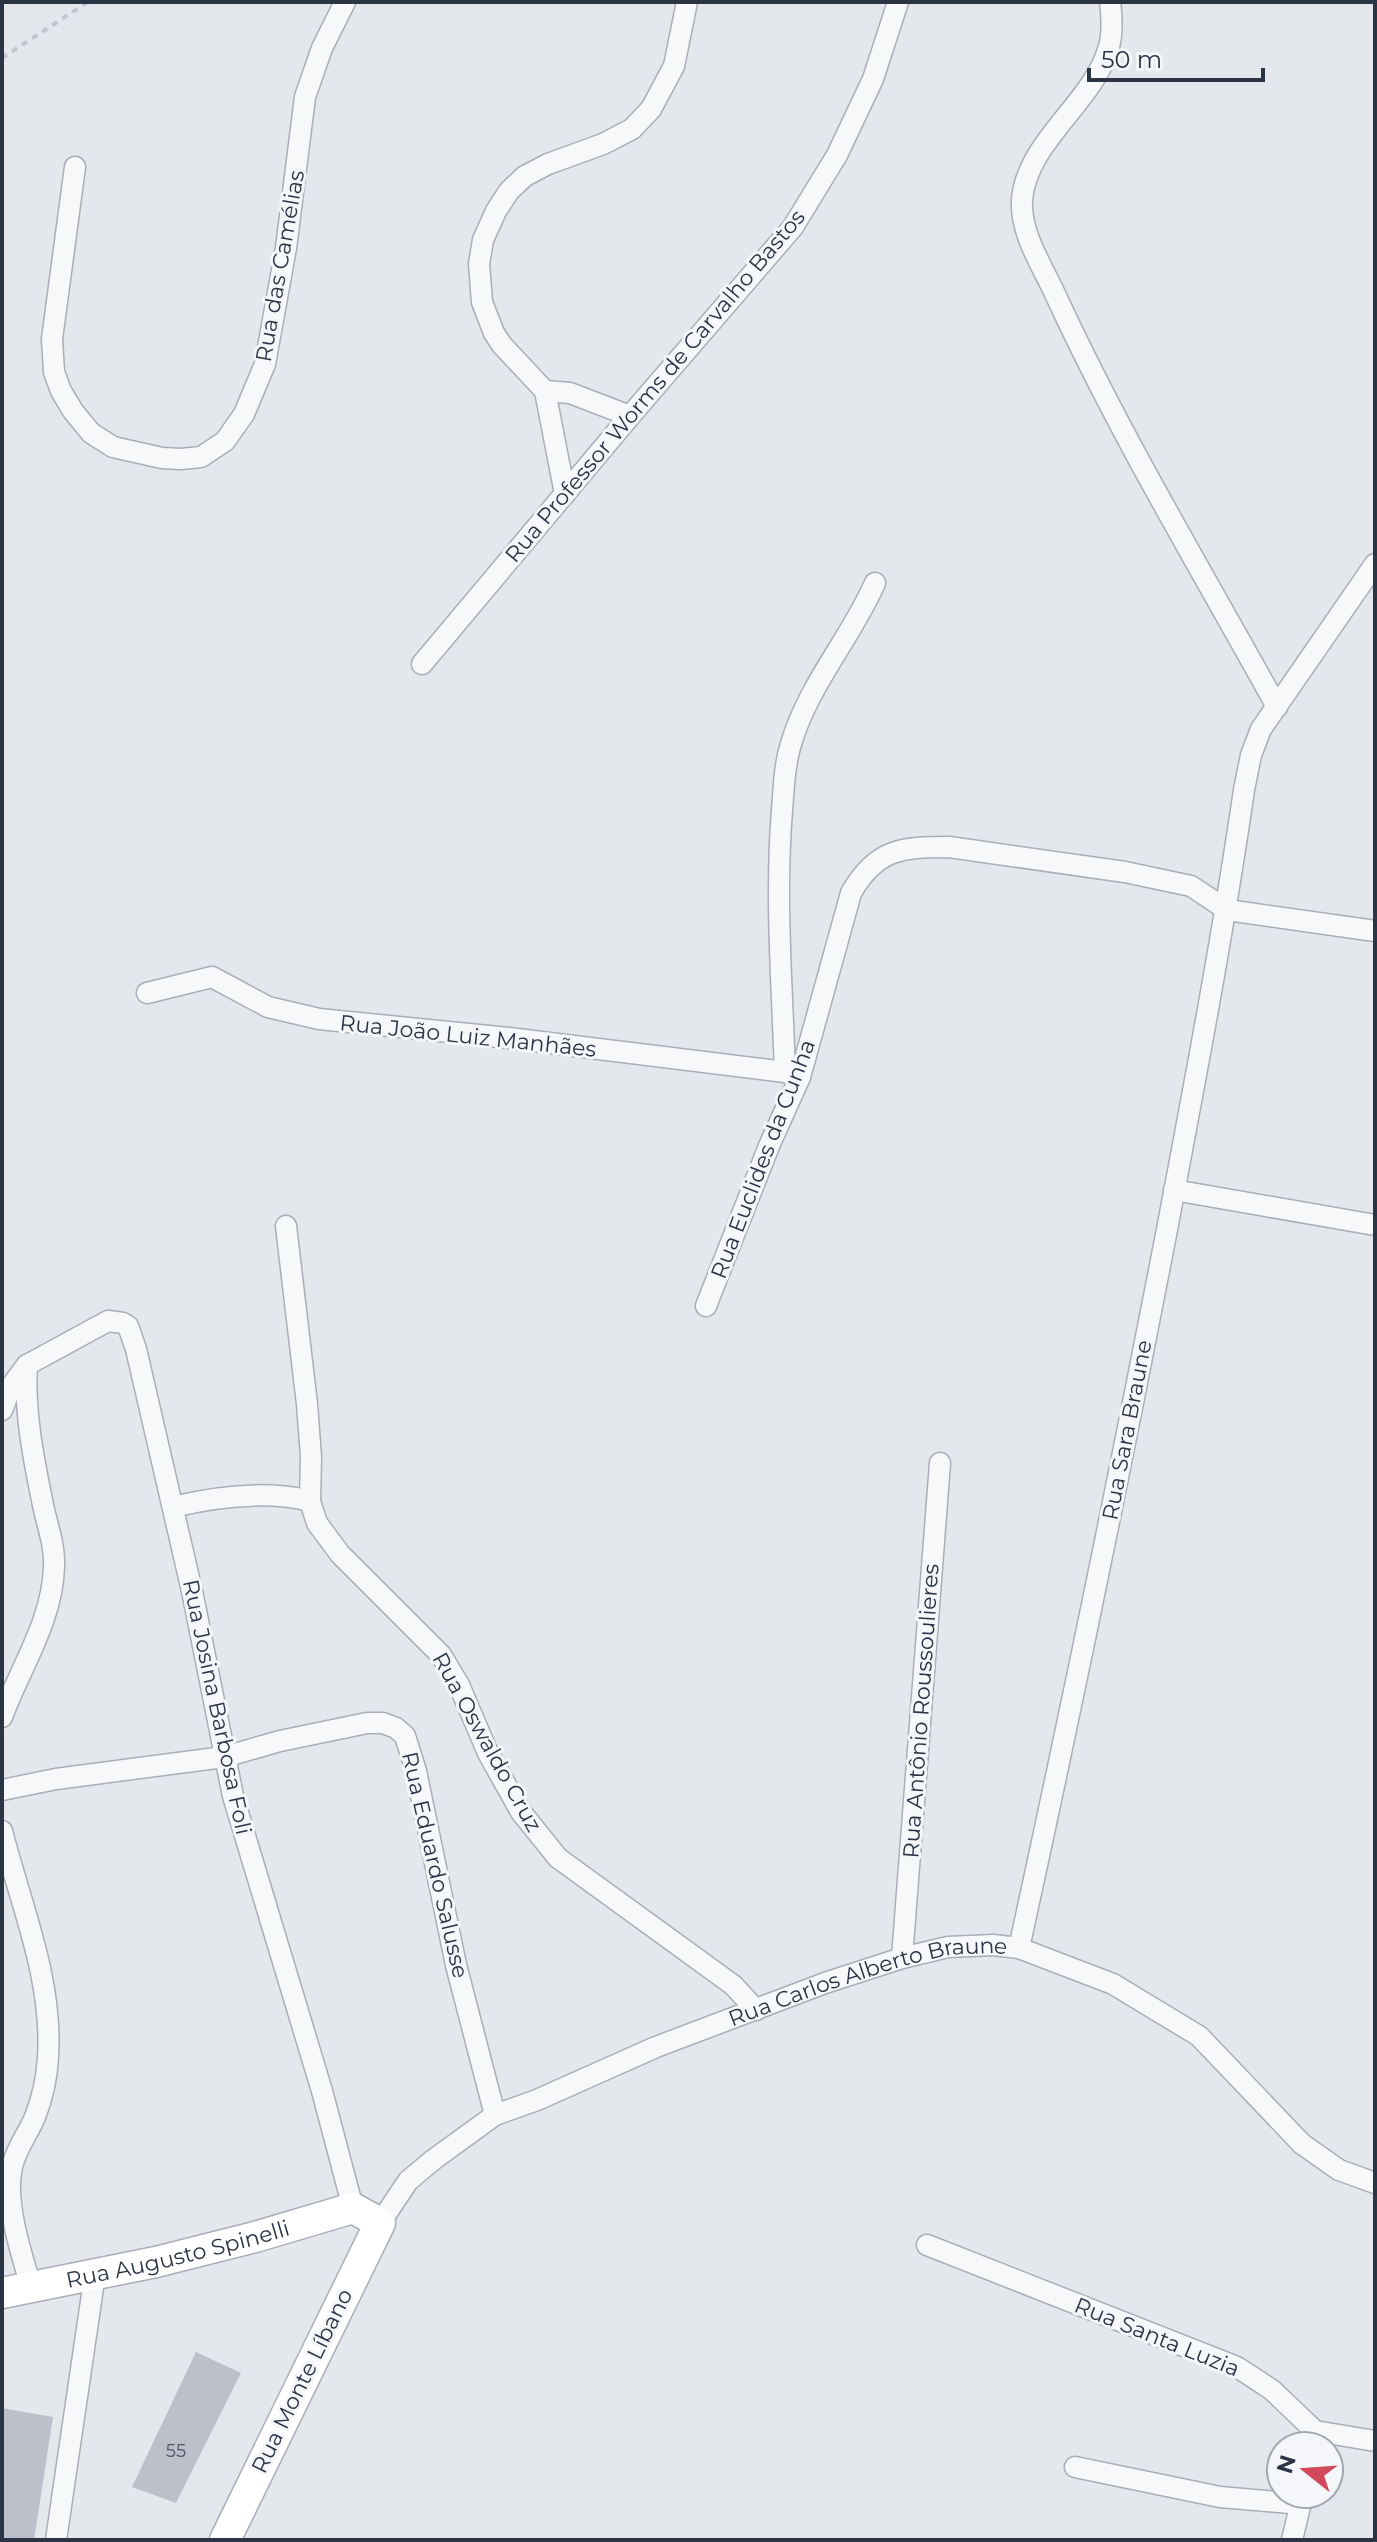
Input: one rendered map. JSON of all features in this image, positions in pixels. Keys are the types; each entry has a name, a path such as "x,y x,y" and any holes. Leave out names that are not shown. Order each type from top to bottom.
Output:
{"street":[{"name":"Rua das Camélias","path":"75,167 52,339 54,372 61,391 91,433 113,447 162,458 201,457 225,441 244,414 265,364 286,248 305,97 322,48 345,2"},
{"path":"565,494 545,391 516,363 494,333 482,302 479,283 483,240 509,191 525,176 632,129 651,109 674,66 687,2"},
{"name":"Rua Professor Worms de Carvalho Bastos","path":"422,664 793,227 837,155 873,79 898,2"},
{"path":"1110,2 1112,19 1108,51 1088,87 1054,132 1026,177 1022,203 1027,233 1096,380 1277,707"},
{"path":"545,391 570,393 630,416"},
{"name":"Rua Sara Braune","path":"1019,1948 1074,1698 1174,1190 1227,910 1251,755 1261,729 1375,564"},
{"path":"792,1074 779,849 786,768 798,723 830,661 860,617 875,583"},
{"name":"Rua Euclides da Cunha","path":"706,1306 769,1146 851,893 862,874 874,862 896,851 949,847 1125,872 1191,886 1227,910"},
{"path":"1227,910 1375,931"},
{"name":"Rua João Luiz Manhães","path":"147,993 212,977 268,1007 319,1019 509,1038 792,1074"},
{"path":"1174,1190 1375,1225"},
{"name":"Rua Oswaldo Cruz","path":"286,1226 307,1404 310,1501 317,1523 340,1554 441,1655 459,1685 488,1753 521,1812 558,1858 733,1985 756,2010"},
{"name":"Rua Josina Barbosa Foli","path":"27,1365 99,1325 116,1321 128,1326 131,1332 192,1591 224,1757 353,2208"},
{"path":"2,1410 12,1385 27,1365"},
{"path":"2,1717 44,1619 55,1569 54,1546 38,1482 27,1404 27,1365"},
{"name":"Rua Antônio Roussoulieres","path":"902,1958 940,1463"},
{"path":"173,1507 210,1498 240,1496 290,1496 310,1501"},
{"name":"Rua Eduardo Salusse","path":"2,1790 56,1779 224,1757 280,1741 367,1723 383,1723 405,1736 416,1771 456,1965 495,2115"},
{"path":"2,1831 42,1972 48,2019 48,2060 42,2090 35,2117 11,2169 11,2198 20,2250 16,2290"},
{"name":"Rua Carlos Alberto Braune","path":"380,2223 408,2181 495,2115 537,2100 656,2047 825,1983 948,1947 993,1945 1019,1948 1113,1984 1199,2036 1302,2144 1339,2170 1375,2183"},
{"path":"353,2208 380,2223"},
{"name":"Rua Augusto Spinelli","path":"16,2290 255,2237 353,2208"},
{"name":"Rua Monte Líbano","path":"225,2540 380,2223"},
{"name":"Rua Santa Luzia","path":"927,2245 1237,2367 1272,2390 1306,2430"},
{"path":"56,2540 95,2274"},
{"name":"Rua Santa Luzia","path":"1345,2440 1375,2441"},
{"path":"1075,2467 1220,2497 1265,2498"},
{"path":"1292,2540 1299,2510"}],"path":[{"path":"2,58 88,2"}],"building":[{"path":"196,2352 241,2373 176,2503 132,2487"},
{"path":"2,2408 53,2417 34,2540 2,2540"}]}
